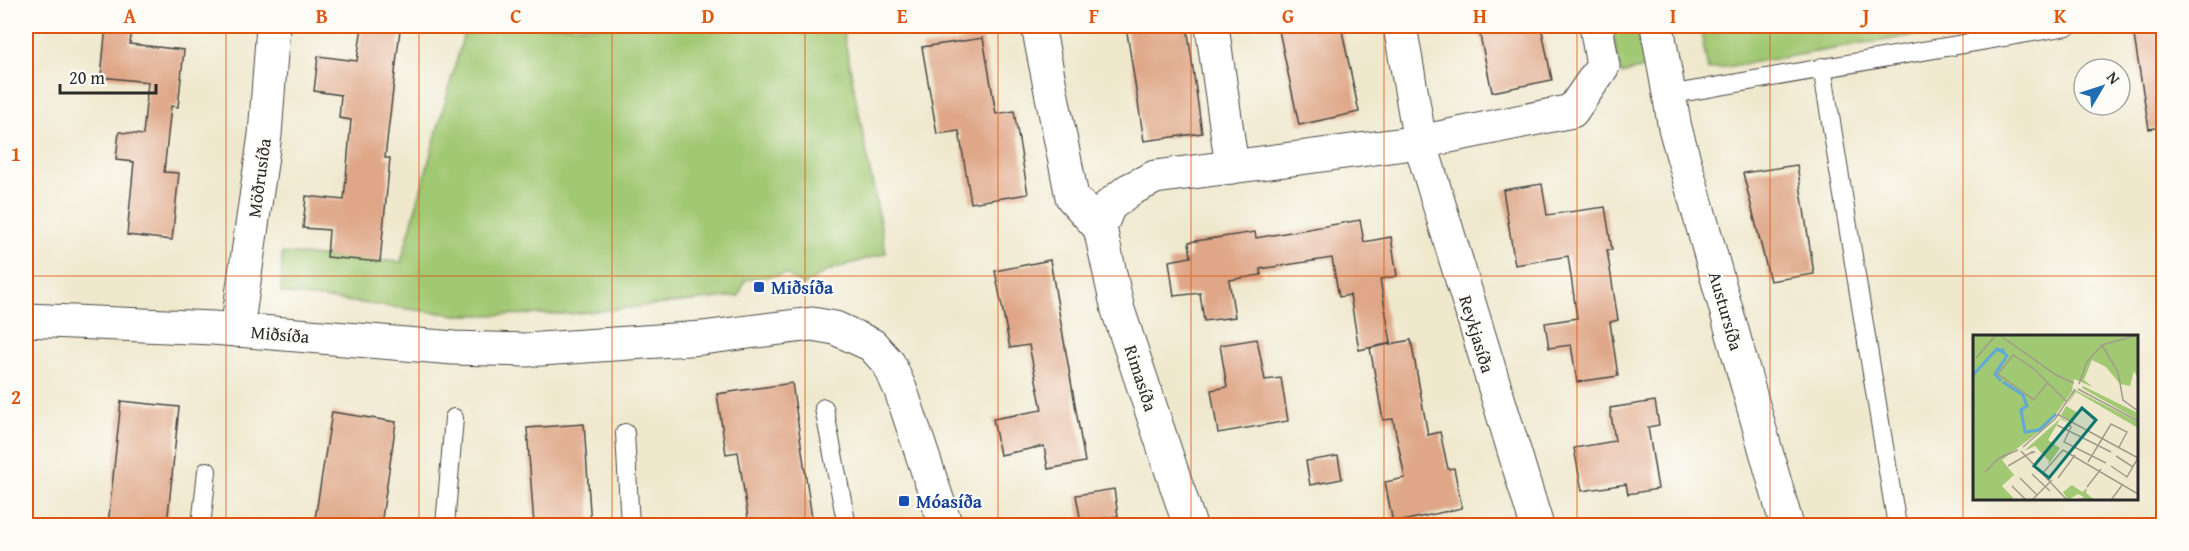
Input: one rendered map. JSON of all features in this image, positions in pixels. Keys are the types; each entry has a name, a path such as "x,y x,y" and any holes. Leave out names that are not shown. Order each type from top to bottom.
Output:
{"street":[{"name":"Möðrusíða","path":"237,330 265,135 273,26"},
{"name":"Rimasíða","path":"1038,26 1072,197 1100,228 1118,310 1190,525"},
{"path":"1212,26 1232,167"},
{"path":"1400,26 1420,142"},
{"path":"1100,228 1109,206 1129,190 1155,177 1420,142 1572,111 1603,66 1596,26"},
{"name":"Austursíða","path":"1657,26 1675,128 1787,525"},
{"name":"Reykjasíða","path":"1420,142 1537,525"},
{"name":"Miðsíða","path":"26,320 237,330 454,348 526,350 702,338 812,324 836,328 872,345 889,364 901,391 946,525"}],"lane":[{"path":"1668,95 2068,26"},
{"path":"1822,67 1897,525"},
{"path":"824,408 847,525"},
{"path":"445,525 454,418"},
{"path":"625,433 630,525"},
{"path":"201,525 207,471"}],"green space":[{"path":"466,26 842,26 886,253 827,271 803,286 786,274 745,280 739,296 570,314 457,315 281,293 282,253 401,262"},
{"path":"1611,26 1637,26 1646,67 1621,74"},
{"path":"1700,26 1971,26 1708,70"}],"building":[{"path":"106,26 132,26 130,44 184,50 178,107 171,106 164,172 179,173 172,240 127,235 134,162 116,160 119,132 143,135 148,82 101,77"},
{"path":"362,26 400,30 385,158 390,158 380,262 327,257 329,230 303,228 306,196 344,200 351,120 339,118 341,95 314,91 318,56 357,61"},
{"path":"1126,26 1187,26 1202,133 1144,141"},
{"path":"1278,26 1341,26 1359,112 1299,125"},
{"path":"1478,26 1541,26 1552,80 1492,92"},
{"path":"2163,31 2163,127 2149,129 2134,36"},
{"path":"983,38 996,114 1014,111 1028,194 971,203 959,131 937,134 922,47"},
{"path":"1797,165 1814,274 1770,281 1743,173"},
{"path":"1542,184 1547,215 1605,207 1612,250 1607,250 1618,320 1610,322 1618,376 1577,382 1571,345 1549,348 1545,323 1577,318 1568,256 1515,265 1503,190"},
{"path":"1360,220 1364,242 1391,237 1397,276 1380,279 1391,343 1359,350 1350,295 1339,297 1332,258 1260,269 1261,275 1229,280 1235,317 1204,321 1200,293 1174,296 1169,261 1191,257 1189,242 1255,232 1256,238"},
{"path":"1050,260 1085,462 1048,469 1044,446 1000,455 993,419 1042,410 1029,345 1010,348 995,271"},
{"path":"1257,339 1265,380 1281,378 1288,421 1218,433 1211,390 1227,387 1220,345"},
{"path":"1411,340 1428,435 1440,432 1448,469 1454,468 1462,508 1393,523 1385,482 1405,478 1393,419 1383,420 1370,348"},
{"path":"792,383 813,525 749,525 738,452 726,454 717,394"},
{"path":"121,401 179,407 167,525 108,525"},
{"path":"1655,401 1659,425 1648,427 1658,489 1628,494 1626,484 1582,491 1574,448 1615,441 1610,408"},
{"path":"332,412 396,422 381,525 314,525"},
{"path":"584,424 591,525 534,525 527,428"},
{"path":"1338,456 1342,479 1310,485 1306,461"},
{"path":"1114,489 1118,516 1081,522 1076,495"}],"place":[{"name":"Miðsíða","path":"759,287"},
{"name":"Móasíða","path":"904,501"}]}
